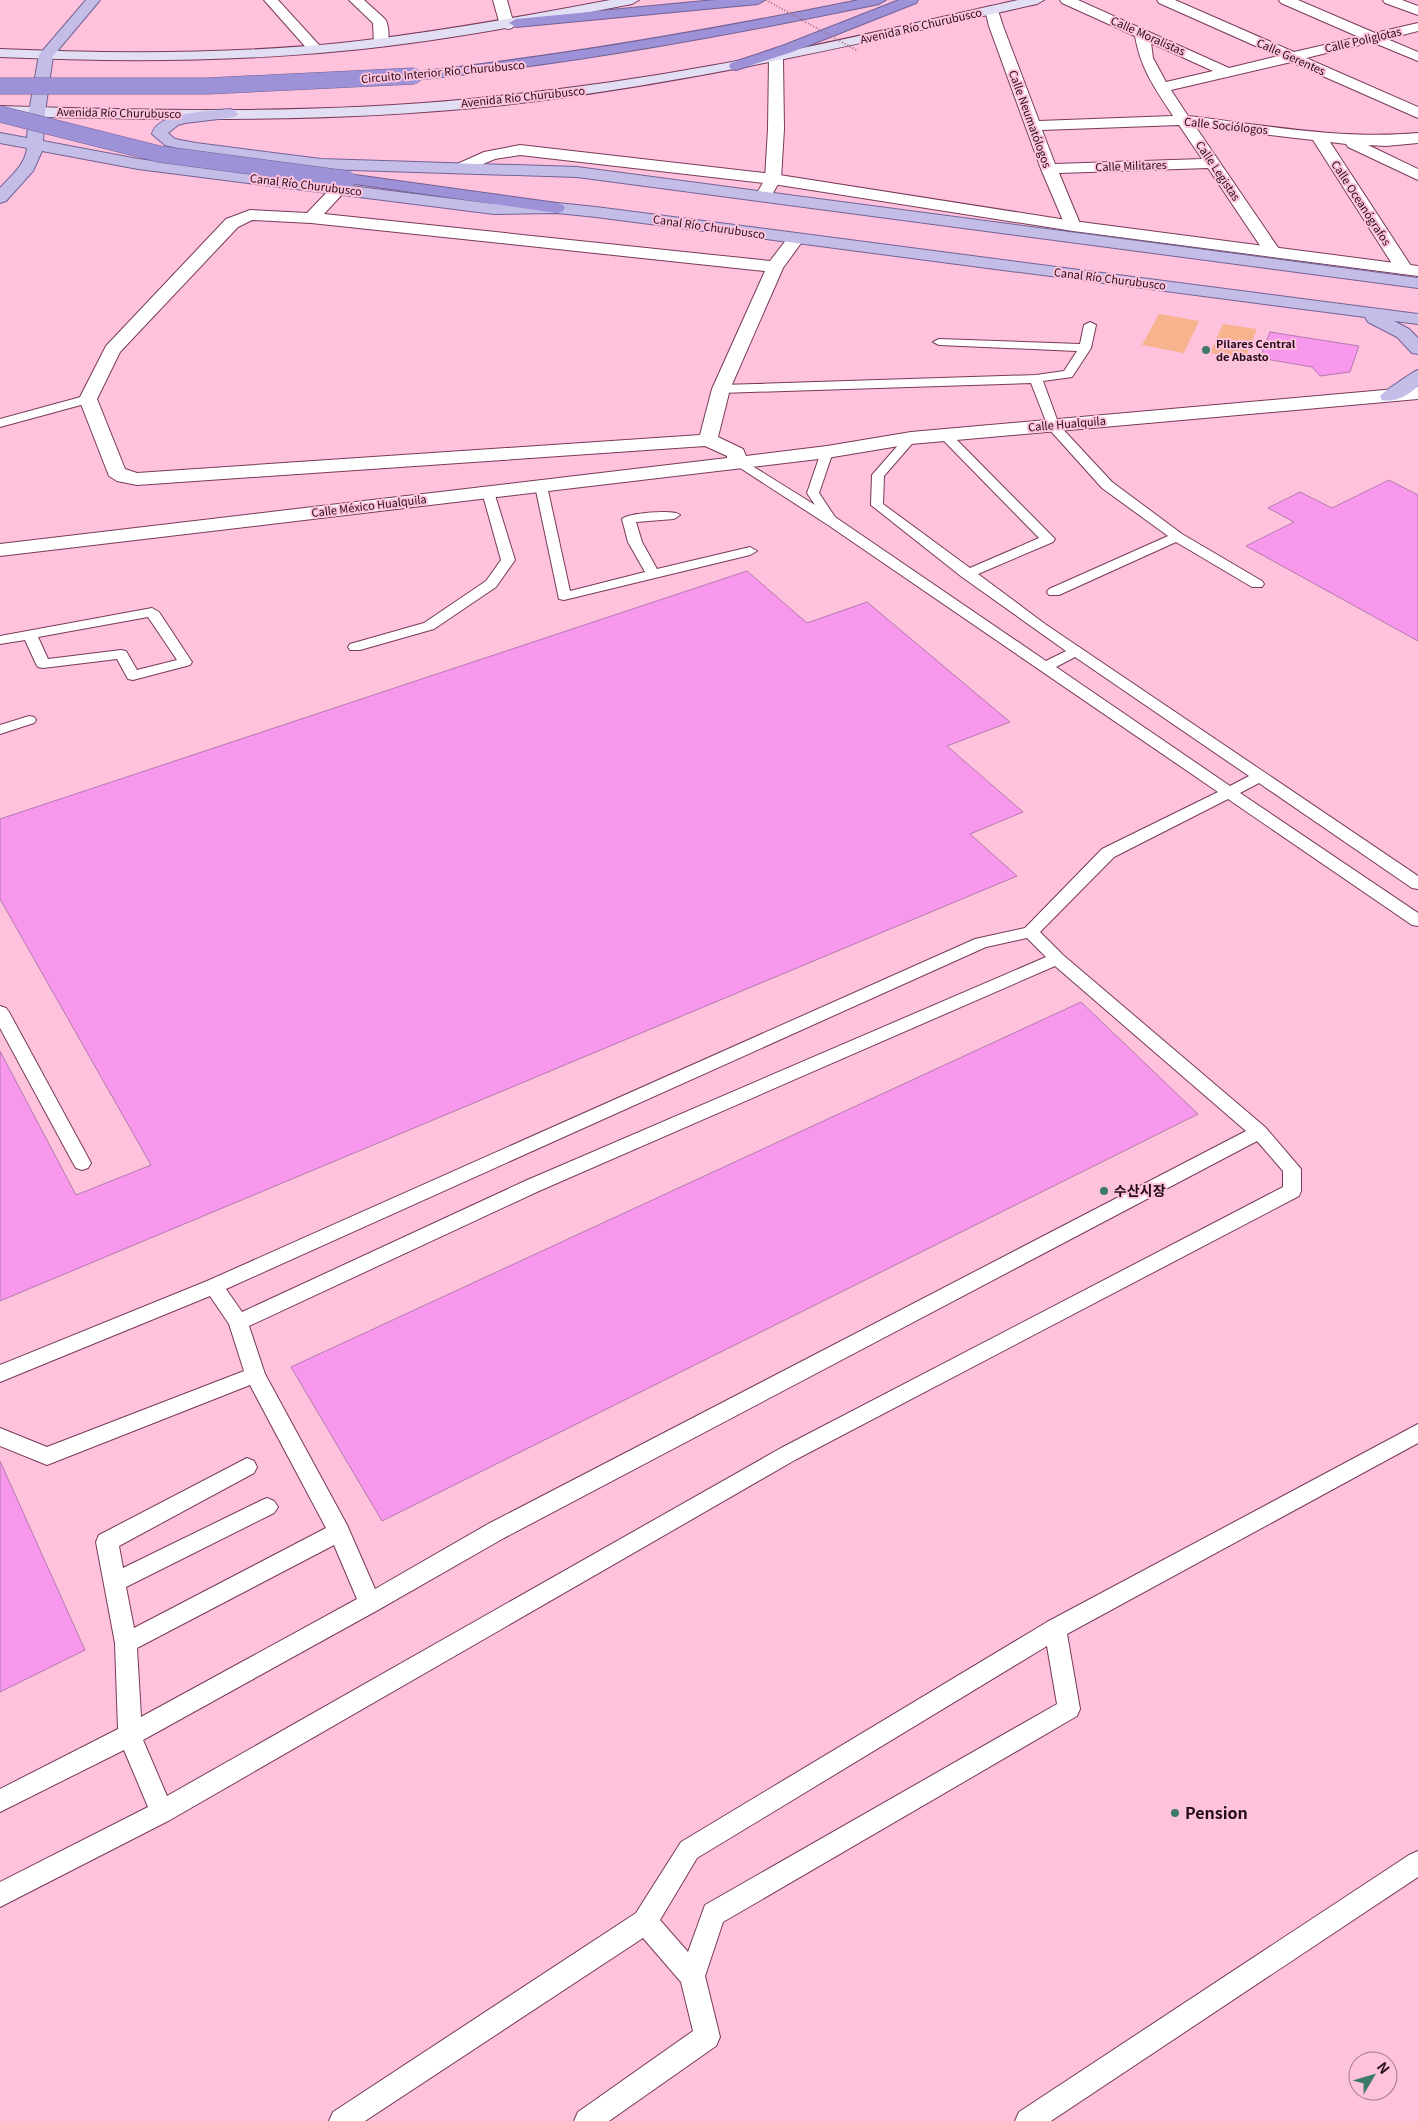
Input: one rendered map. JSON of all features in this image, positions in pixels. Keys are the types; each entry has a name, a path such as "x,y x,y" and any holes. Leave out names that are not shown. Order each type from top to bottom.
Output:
{"highway":[{"path":"512,24 758,0"},
{"name":"Circuito Interior Río Churubusco","path":"0,86 173,87 291,84 414,76 524,65 623,50 879,0"},
{"path":"736,66 787,49 911,0"},
{"path":"692,20 770,1"},
{"path":"279,68 316,66"},
{"path":"29,69 59,70"},
{"path":"0,112 159,154 343,184"}],"main road":[{"path":"0,198 27,168 34,154 37,112 46,55 93,0"},
{"path":"0,53 46,55 206,55 315,49 381,43 512,24 590,4 632,0"},
{"name":"Avenida Río Churubusco","path":"0,112 230,114 386,110 458,104 609,87 736,66 1037,0"},
{"name":"Canal Río Churubusco","path":"230,114 172,122 160,128 160,134 170,142 196,148 321,164 577,172 690,200 764,196 1418,283"},
{"name":"Canal Río Churubusco","path":"0,138 138,164 343,184 494,209 557,208 596,212 1418,319"},
{"path":"764,196 754,201 745,213 747,220 765,235"},
{"path":"596,212 666,213 690,200"},
{"path":"1346,310 1362,314 1391,326 1412,341 1418,349"},
{"path":"1393,395 1405,388 1418,376"}],"street":[{"path":"271,0 315,49"},
{"path":"356,0 380,22"},
{"path":"500,0 512,24"},
{"name":"Calle Moralistas","path":"1067,0 1229,73"},
{"name":"Calle Gerentes","path":"1164,0 1418,114"},
{"path":"1286,0 1418,57"},
{"path":"1390,0 1418,11"},
{"path":"381,43 380,22 382,7"},
{"name":"Calle Neumatólogos","path":"992,10 996,26 1049,169 1073,226"},
{"name":"Calle Poliglotas","path":"1162,88 1418,27"},
{"name":"Calle Legistas","path":"1142,34 1146,58 1162,88 1273,252"},
{"path":"764,196 773,179 776,129 776,58"},
{"name":"Calle Sociólogos","path":"1033,126 1185,120 1319,137 1386,141 1418,138"},
{"name":"Calle Oceanógrafos","path":"1319,137 1411,270"},
{"path":"1345,139 1418,175"},
{"name":"Canal Río Churubusco","path":"461,168 489,154 500,151 520,150 773,179 1073,226 1411,270"},
{"name":"Calle Militares","path":"1049,169 1212,163"},
{"path":"312,218 343,184"},
{"path":"737,462 736,453 708,440 137,479 124,477 116,472 88,399 112,350 232,223 250,214 312,218 775,267"},
{"path":"708,440 721,389 775,267 796,239"},
{"name":"Calle Hualquila","path":"1393,395 1418,387"},
{"name":"Calle Hualquila","path":"737,462 828,452 911,438 1418,393"},
{"name":"Calle México Hualquila","path":"0,550 737,462"}],"lane":[{"path":"721,389 1036,379 1068,374 1085,348 1090,325"},
{"path":"939,342 1085,348"},
{"path":"1036,379 1054,426 1107,485 1177,537 1256,584"},
{"path":"0,423 88,399"},
{"path":"945,435 1048,539 967,574"},
{"path":"911,438 878,475 877,505 967,574 1076,651 1418,884"},
{"path":"828,452 813,493 832,522"},
{"path":"737,462 832,522 1418,921"},
{"path":"541,486 564,596 750,551"},
{"path":"355,647 429,626 491,584 508,560 488,492"},
{"path":"654,574 635,542 629,519 674,515"},
{"path":"1054,592 1177,537"},
{"path":"0,640 152,612 185,662 133,676 122,654 43,664 30,635"},
{"path":"1045,667 1076,651"},
{"path":"0,730 29,720"},
{"path":"0,1374 214,1286 981,943 1030,932 1108,853 1260,777"},
{"path":"0,1895 162,1812 788,1454 1292,1191 1292,1169 1259,1132 1057,959 1030,932"},
{"path":"238,1322 532,1186 1057,959"},
{"path":"0,1012 82,1163"},
{"path":"0,1801 130,1735 370,1603 496,1531 1259,1132"},
{"path":"214,1286 238,1322 255,1375 339,1532 370,1603"},
{"path":"0,1437 47,1456 255,1375"},
{"path":"342,2121 646,1922 689,1850 1055,1628 1418,1432"},
{"path":"162,1812 130,1735 126,1643 107,1542 247,1467"},
{"path":"115,1582 267,1507"},
{"path":"126,1643 339,1532"},
{"path":"692,1976 714,1914 1069,1709 1055,1628"},
{"path":"1028,2121 1418,1863"},
{"path":"587,2121 707,2037 692,1976 646,1922"}],"path":[{"path":"770,1 858,51"}],"shaded area":[{"path":"1159,314 1199,321 1184,353 1142,345"},
{"path":"1223,324 1257,329 1245,359 1210,353"}],"building":[{"path":"1270,332 1359,346 1350,372 1320,376 1312,367 1260,358"},
{"path":"1389,480 1418,495 1418,641 1246,546 1294,522 1268,508 1300,492 1332,508"},
{"path":"747,571 807,623 867,602 1010,722 947,746 1023,812 970,834 1017,876 0,1301 0,1051 76,1195 151,1165 0,899 0,819"},
{"path":"1081,1002 1198,1114 382,1521 291,1367"},
{"path":"0,1461 85,1650 0,1692"}],"place":[{"name":"Pilares Central de Abasto","path":"1206,350"},
{"name":"수산시장","path":"1104,1191"},
{"name":"Pension","path":"1175,1813"}]}
